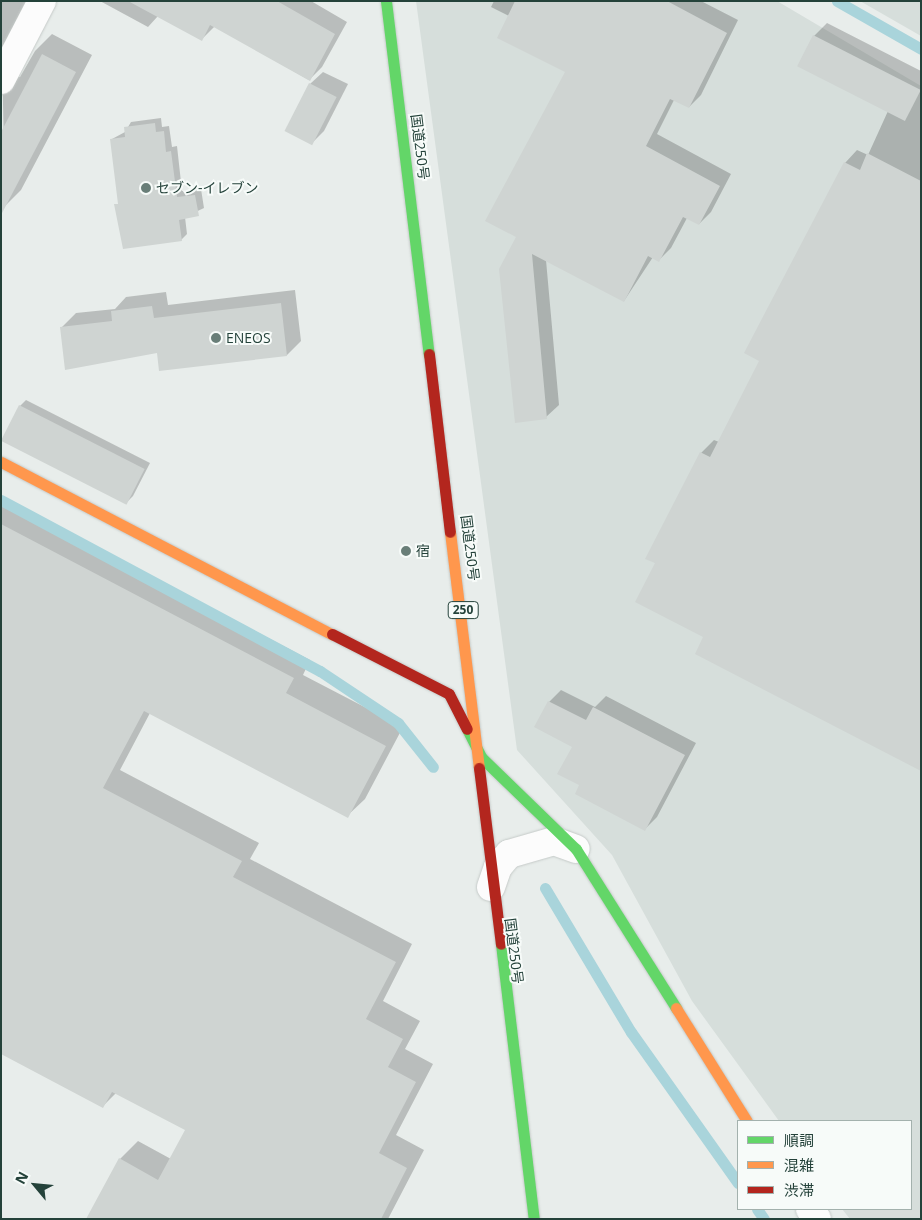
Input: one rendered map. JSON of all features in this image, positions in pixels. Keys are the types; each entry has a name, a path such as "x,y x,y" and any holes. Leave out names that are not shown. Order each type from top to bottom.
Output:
{"main road":[{"name":"国道250号","path":"386,1 482,758 491,887 534,1219"},
{"path":"1,462 449,694 482,758 576,848 746,1120"}],"street":[{"path":"1,80 42,1"},
{"path":"491,887 498,867 509,854 554,841 576,848"}],"shaded area":[{"path":"416,1 777,1 921,86 921,1219 850,1219 843,1210 912,1210 912,1120 778,1120 692,1001 612,855 517,750"},
{"path":"860,1 921,1 921,36"}],"building":[{"path":"128,1 277,1 335,34 310,81 210,25 202,41"},
{"path":"515,1 667,1 727,33 689,108 670,99 646,146 720,186 699,225 683,217 659,262 648,256 624,302 532,254 547,419 515,423 499,269 516,237 485,221 565,72 497,38"},
{"path":"813,35 921,90 905,121 797,66"},
{"path":"42,54 76,72 1,215 1,132"},
{"path":"309,83 337,97 312,145 284,131"},
{"path":"155,123 156,132 164,131 166,152 171,151 177,197 195,195 199,216 179,220 182,241 123,249 114,204 118,204 110,139 125,137 124,127"},
{"path":"867,153 921,181 921,771 695,654 703,637 635,602 655,563 645,559 700,452 710,457 759,361 744,353 844,162 860,170"},
{"path":"281,303 287,356 159,371 157,353 65,370 60,327 112,321 111,311 152,306 154,318"},
{"path":"19,405 145,469 126,505 1,441"},
{"path":"1,524 294,678 286,693 386,746 348,818 144,711 103,788 242,861 233,877 396,962 366,1019 403,1039 388,1067 416,1082 379,1153 407,1168 381,1219 86,1219 119,1158 158,1180 185,1130 112,1092 103,1108 1,1054"},
{"path":"548,701 586,720 593,707 685,755 645,831 575,794 579,785 557,774 572,747 534,727"}],"waterway":[{"path":"837,1 921,49"},
{"path":"1,500 320,671 398,723 433,767"},
{"path":"545,888 631,1032 737,1182"},
{"path":"758,1210 764,1219"}],"traffic: fast":[{"path":"386,1 429,354"},
{"path":"467,729 482,758 576,849 676,1008"},
{"path":"501,944 534,1219"}],"traffic: slow":[{"path":"1,462 332,634"},
{"path":"450,532 479,768"},
{"path":"676,1008 746,1120"}],"traffic: jam":[{"path":"429,354 450,532"},
{"path":"332,634 449,694 467,729"},
{"path":"479,768 501,944"}],"place":[{"name":"セブン-イレブン","path":"146,188"},
{"name":"ENEOS","path":"216,338"},
{"name":"宿","path":"406,551"}]}
